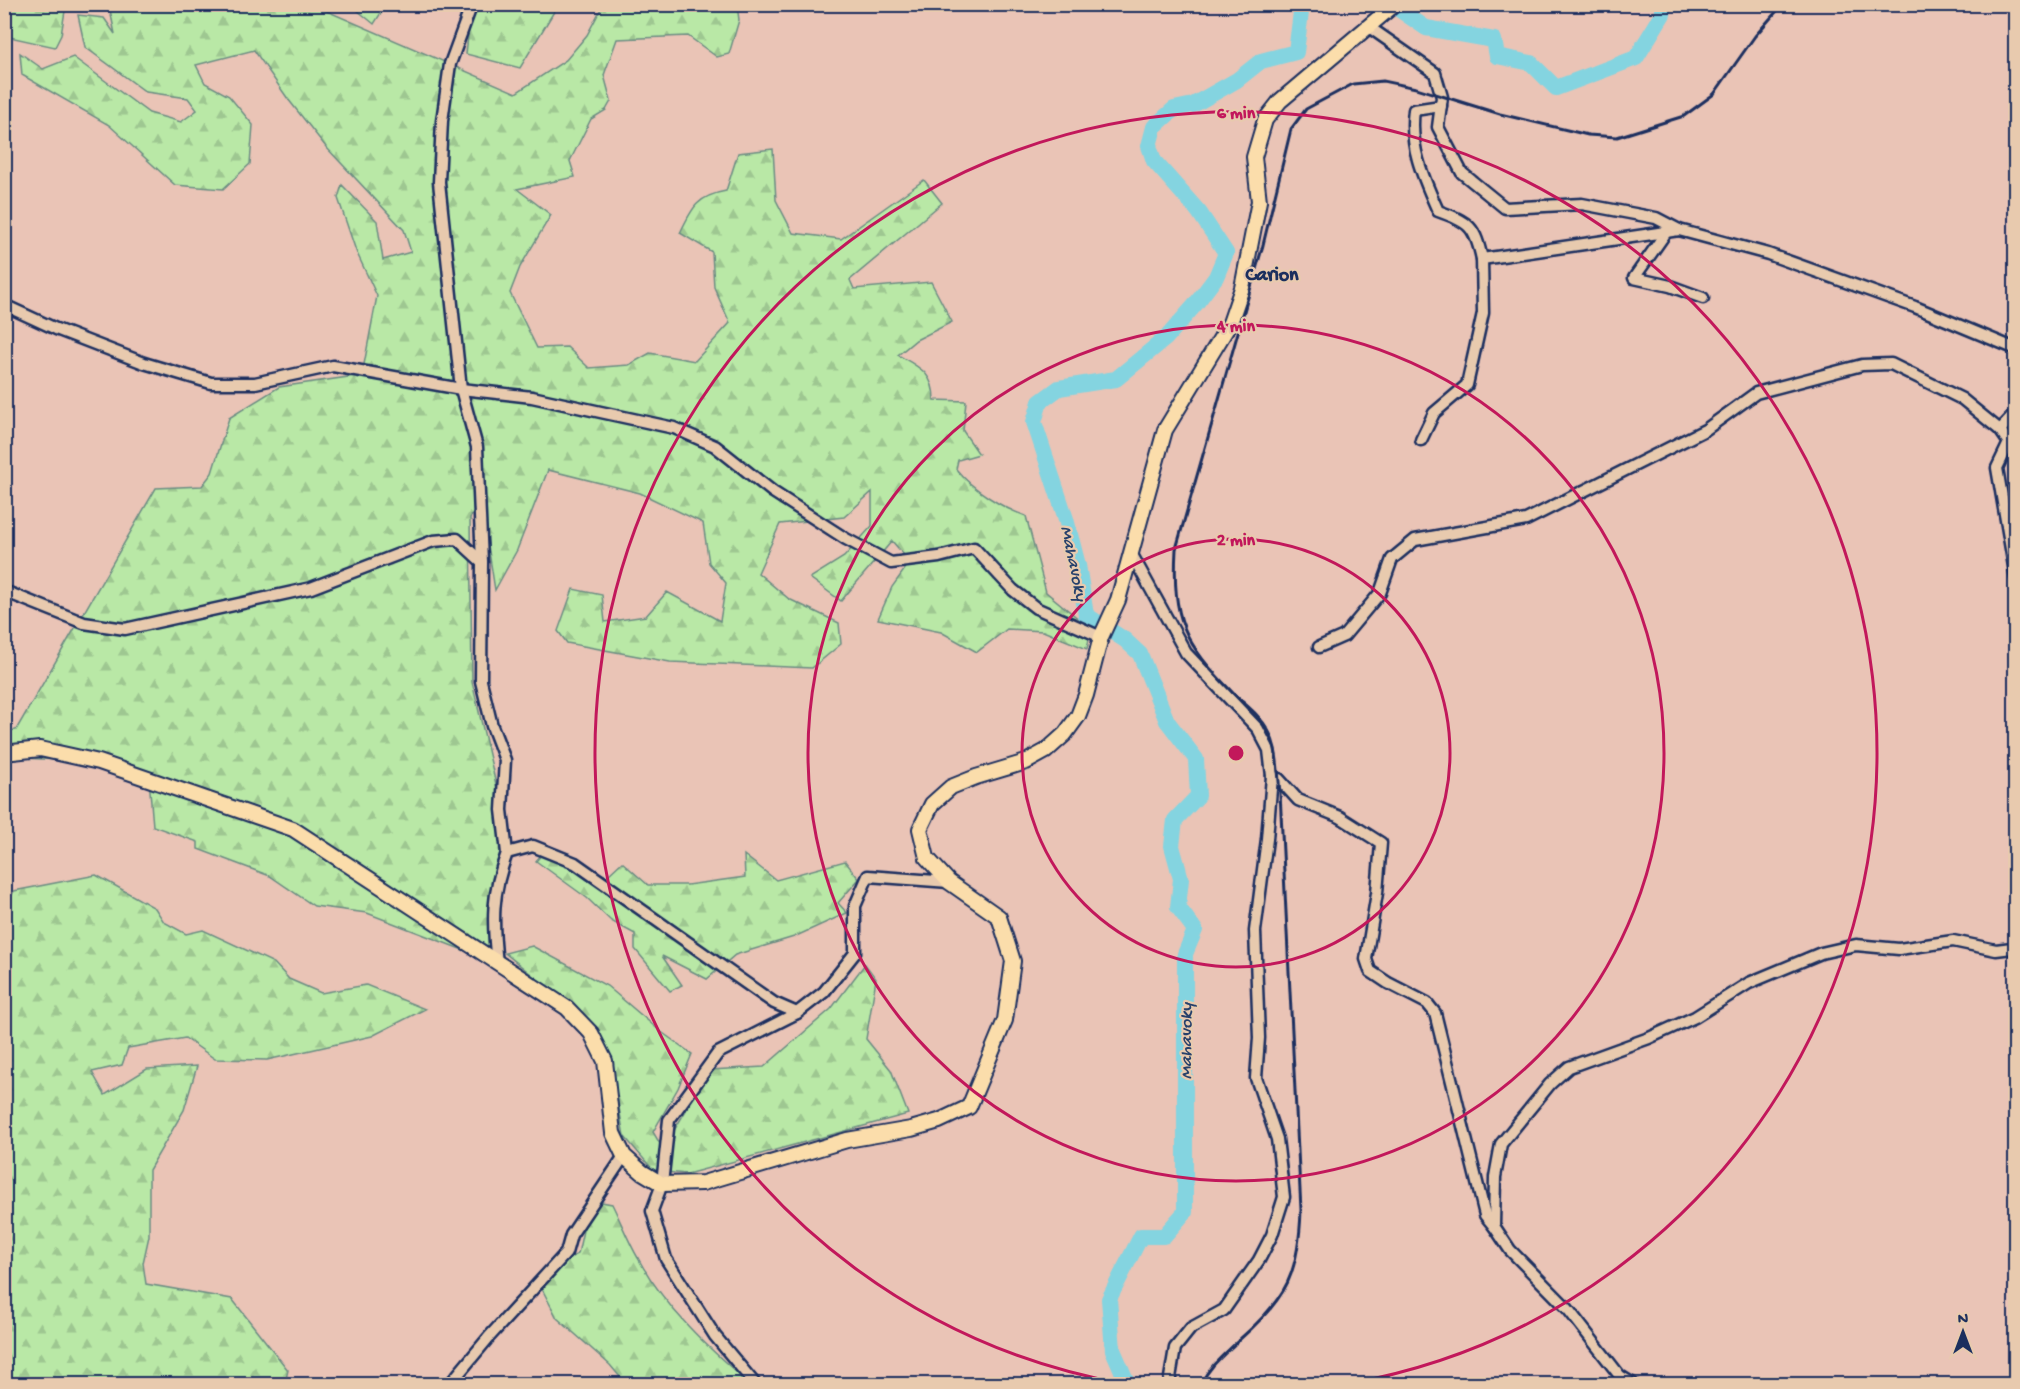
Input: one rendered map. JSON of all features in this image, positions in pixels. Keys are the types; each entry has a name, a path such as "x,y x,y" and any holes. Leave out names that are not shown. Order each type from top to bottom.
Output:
{"main road":[{"path":"4,753 40,749 99,762 292,830 567,1008 591,1033 605,1061 613,1133 624,1156 642,1172 662,1184 704,1183 848,1140 912,1129 939,1121 969,1107 1005,1020 1013,961 999,917 949,882 927,858 920,829 932,804 951,787 1026,762 1046,751 1065,735 1078,716 1086,695 1101,637 1118,600 1166,430 1230,323 1242,288 1259,201 1254,157 1265,120 1280,101 1395,4"}],"street":[{"path":"472,4 450,64 442,121 439,182 461,389 477,447 482,562 482,681 492,726 505,760 502,810 507,853 497,881 492,918 497,963"},
{"path":"1375,22 1435,73 1442,97 1438,127 1462,173 1505,208 1582,204 1656,218 1679,230 1768,254 1915,307 2016,349"},
{"path":"1421,440 1434,413 1467,385 1483,313 1482,259 1476,233 1457,218 1438,211 1417,166 1412,127 1414,110 1441,106"},
{"path":"1482,259 1679,230"},
{"path":"1667,231 1634,278 1670,286 1703,298"},
{"path":"4,305 56,329 144,363 211,383 255,383 333,366 461,389 532,397 674,428 715,446 773,492 846,539 891,563 939,557 974,548 1013,590 1036,608 1101,637"},
{"path":"1319,647 1344,636 1380,593 1392,559 1415,540 1526,520 1705,430 1756,393 1862,365 1891,364 1962,399 2000,430 2012,445 1997,468 2016,578"},
{"path":"2000,430 2016,413"},
{"path":"4,591 84,623 125,629 311,588 433,541 456,539 482,562"},
{"path":"1131,553 1186,653 1210,681 1239,707 1258,729 1269,750 1272,776 1267,839 1255,931 1259,1038 1256,1078 1277,1139 1284,1197 1272,1235 1259,1260 1224,1310 1191,1328 1175,1348 1169,1384"},
{"path":"1272,776 1278,779 1298,800 1340,818 1381,843 1377,893 1366,959 1370,971 1427,1003 1435,1013 1485,1215 1510,1250 1568,1309 1620,1376 1633,1384"},
{"path":"507,853 533,846 575,863 774,1003 797,1013"},
{"path":"754,1384 715,1336 666,1259 652,1211 662,1184 669,1120 717,1053 797,1013 824,992 855,953 855,906 868,876 949,882"},
{"path":"1494,1226 1495,1177 1501,1144 1550,1084 1569,1067 1658,1034 1695,1017 1749,983 1821,953 1856,945 1899,949 1953,941 1996,950 2012,948 2016,943"},
{"path":"450,1384 489,1337 566,1253 571,1235 624,1156"}],"green space":[{"path":"5,4 66,5 61,35 55,47 5,36"},
{"path":"109,5 313,5 516,93 566,60 587,35 603,5 737,5 739,20 729,54 717,57 688,36 617,39 604,75 611,101 606,110 591,119 570,161 575,177 517,189 551,215 520,267 510,293 537,348 567,347 589,368 629,365 650,353 695,361 730,323 714,287 712,252 680,233 697,204 708,196 726,191 738,153 773,149 776,200 793,233 841,239 924,180 942,203 850,280 854,289 931,282 952,322 916,340 898,355 919,367 928,377 934,400 966,401 963,431 979,454 958,460 956,469 970,484 988,497 1026,516 1046,592 1091,629 1087,649 1043,631 1007,629 977,652 941,632 878,619 892,587 910,562 892,541 841,601 810,578 844,557 872,526 872,492 844,517 780,524 758,573 789,599 839,623 841,644 812,668 670,662 567,643 558,631 573,589 602,595 605,622 646,616 667,592 720,621 726,583 709,563 703,523 640,493 548,470 517,550 495,590 481,500 470,518 472,682 502,810 507,853 492,918 497,963 367,913 314,906 270,876 198,849 198,842 153,826 149,779 98,762 5,757 4,731 16,730 156,488 202,486 212,473 229,418 279,387 362,375 377,296 356,251 338,198 342,185 377,221 383,260 411,252 404,230 326,147 288,99 254,50 196,65 205,83 229,96 253,125 250,164 223,189 175,185 109,125 22,75 20,53 43,69 73,57 149,113 181,122 197,110 188,98 146,92 85,47 78,15 104,18 115,34"},
{"path":"351,5 386,5 374,24"},
{"path":"461,5 558,5 520,68 466,54 471,8"},
{"path":"545,851 607,876 622,862 648,885 687,885 745,877 744,855 776,880 845,861 859,879 838,903 847,913 794,937 735,955 707,979 662,956 682,985 670,991 635,949 635,934 611,921 587,898 536,861"},
{"path":"96,875 155,908 164,922 186,934 203,930 274,963 289,979 321,993 366,985 425,1009 372,1036 267,1060 215,1059 185,1038 128,1048 122,1065 92,1072 105,1095 147,1069 197,1066 184,1110 149,1170 149,1236 143,1263 146,1284 232,1299 288,1370 285,1384 5,1384 5,905 14,891"},
{"path":"532,946 607,986 660,1031 692,1054 678,1088 653,1132 663,1149 710,1070 764,1067 831,1009 865,964 876,979 866,1039 891,1070 908,1114 687,1174 654,1171 624,1136 610,1057 594,1025 505,953"},
{"path":"596,1201 612,1204 638,1258 674,1310 703,1342 750,1384 626,1384 610,1365 557,1318 540,1285 563,1261 578,1254 585,1221"}],"waterway":[{"name":"Mahavoky","path":"1124,1384 1126,1380 1113,1350 1109,1299 1141,1236 1164,1236 1185,1212 1185,954 1195,930 1178,907 1181,879 1172,846 1175,820 1198,796 1196,759 1167,721 1140,654 1125,640 1086,615 1078,565 1066,519 1034,422 1040,402 1059,388 1116,379 1166,338 1216,277 1226,253 1199,212 1154,161 1149,146 1154,127 1174,109 1193,105 1237,80 1261,61 1296,52 1302,4"},
{"name":"Mahavoky","path":"1391,4 1426,28 1494,40 1497,56 1531,63 1556,88 1636,58 1663,14 1663,4"}],"railway":[{"path":"1201,1384 1213,1365 1256,1324 1279,1297 1293,1268 1300,1232 1301,1210 1276,752 1268,730 1261,720 1216,675 1192,644 1179,613 1175,574 1176,549 1263,245 1291,129 1306,109 1353,84 1383,81 1416,88 1500,114 1588,135 1617,137 1684,116 1714,94 1755,36 1783,4"}],"district":[{"name":"Carion","path":"1272,273"}]}
